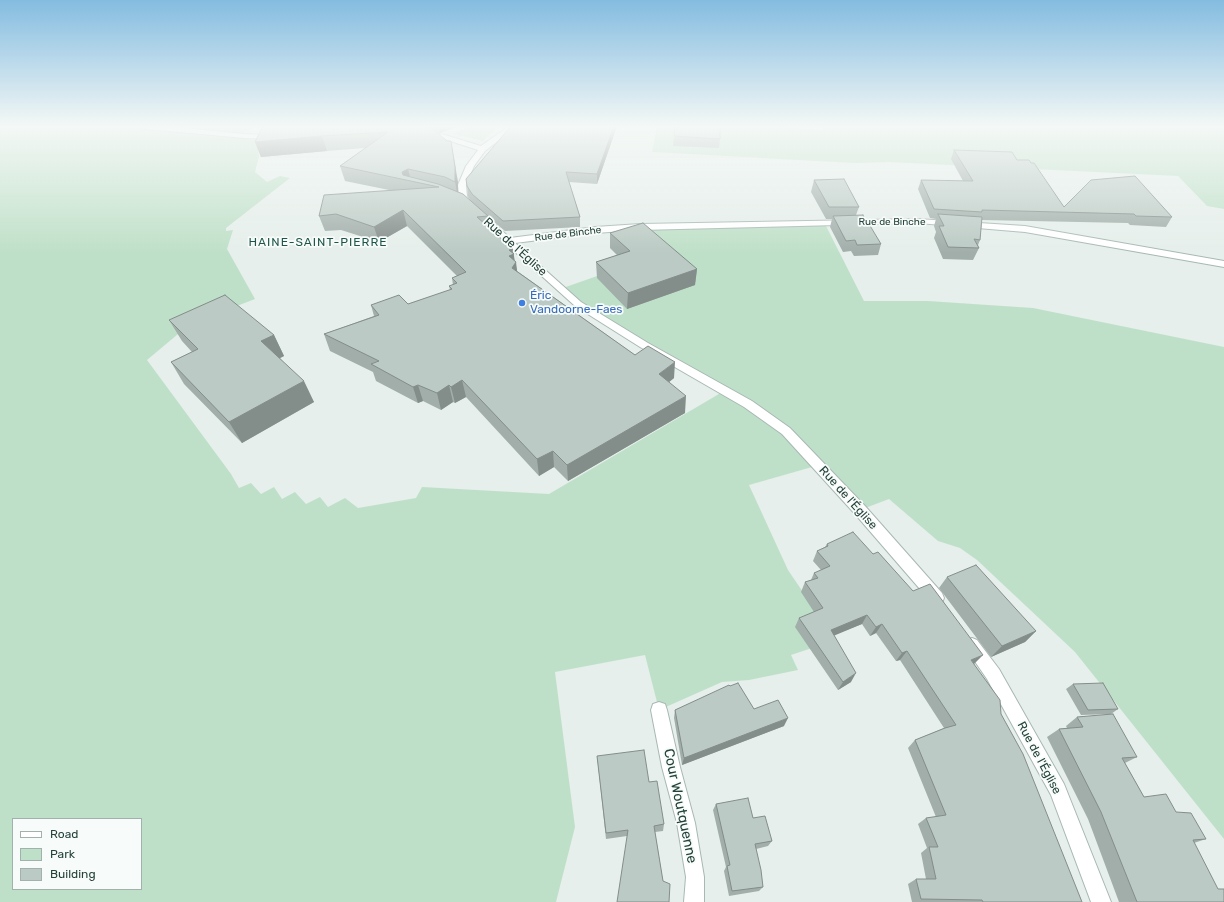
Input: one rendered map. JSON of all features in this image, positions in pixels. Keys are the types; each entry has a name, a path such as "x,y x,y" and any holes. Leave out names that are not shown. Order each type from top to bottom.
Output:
{"street":[{"name":"Rue de l'Église","path":"469,168 462,185 463,196 469,206 578,304 644,345 748,404 786,431 868,518 929,588 943,607"},
{"name":"Rue de l'Église","path":"457,201 469,206"},
{"name":"Rue de Binche","path":"509,241 590,230 640,226 918,221 1025,229 1224,264"},
{"name":"Rue de l'Église","path":"961,631 994,674 1058,790 1101,902"},
{"name":"Cour Woutquenne","path":"659,710 671,767 686,823 695,877 694,902"}],"green space":[{"path":"0,168 256,168 255,172 267,182 280,176 290,178 226,228 226,231 233,230 227,249 255,299 190,324 147,360 231,474 239,488 251,483 261,494 274,487 282,499 295,492 306,504 320,497 328,507 345,498 358,508 416,498 422,487 549,494 724,391 639,342 560,289 600,275 630,306 696,283 640,233 640,227 824,222 864,301 928,301 1033,308 1224,347 1224,839 1075,652 977,560 960,548 938,541 889,499 860,510 819,465 749,485 788,570 822,620 818,646 791,655 798,670 749,680 722,682 659,710 645,655 555,672 575,827 556,902 0,902"},
{"path":"1015,168 1224,168 1224,209 1207,206 1178,176"}],"building":[{"path":"350,168 455,168 455,182 445,177 408,169 402,172 403,175 438,184 463,194 488,216 477,217 513,249 509,250 514,254 509,256 516,262 512,268 635,355 648,346 675,362 659,374 686,396 567,465 553,451 537,459 462,380 451,387 449,385 437,393 418,385 413,387 371,364 379,361 324,334 379,315 371,305 399,295 408,304 452,289 449,286 457,283 452,278 466,272 403,210 374,227 336,214 319,216 324,195 439,187"},
{"path":"475,168 599,168 597,174 566,172 580,217 503,221 472,194 467,186 466,179"},
{"path":"965,168 1037,168 1064,207 1091,180 1135,176 1172,217 1136,216 1134,214 982,210 982,212 934,209 921,180 973,181"},
{"path":"844,179 859,207 829,207 814,180"},
{"path":"938,214 982,217 980,240 974,239 979,248 948,247 939,226 944,226"},
{"path":"863,215 867,224 869,224 881,244 857,245 855,240 846,241 833,216"},
{"path":"643,223 697,269 628,293 596,262 630,251 610,233"},
{"path":"225,295 274,335 261,341 304,381 229,422 171,362 198,349 169,320"},
{"path":"853,532 873,554 878,552 913,591 930,584 983,655 971,660 1000,700 1001,714 1023,754 1082,902 983,902 982,900 921,899 916,879 936,879 929,847 938,847 926,818 946,815 915,740 956,725 907,651 902,653 882,624 876,627 867,615 831,630 856,673 843,682 799,618 823,608 805,582 818,578 814,573 830,566 817,551 828,546 827,544"},
{"path":"976,565 1036,631 1002,646 947,577"},
{"path":"738,683 754,709 778,700 788,718 684,758 675,710 729,685"},
{"path":"1103,683 1118,709 1088,710 1073,684"},
{"path":"1113,714 1137,757 1122,758 1144,797 1166,794 1176,812 1191,813 1206,839 1193,840 1218,889 1224,889 1224,902 1137,902 1101,812 1059,729 1083,727 1077,717"},
{"path":"644,750 649,782 657,781 664,824 654,826 663,881 670,884 669,902 617,902 628,830 606,833 597,756"},
{"path":"748,798 753,818 765,816 772,841 755,844 763,887 732,891 727,866 730,865 716,804"}],"place":[{"name":"Éric Vandoorne-Faes","path":"522,303"}],"district":[{"name":"HAINE-SAINT-PIERRE","path":"318,243"}]}
